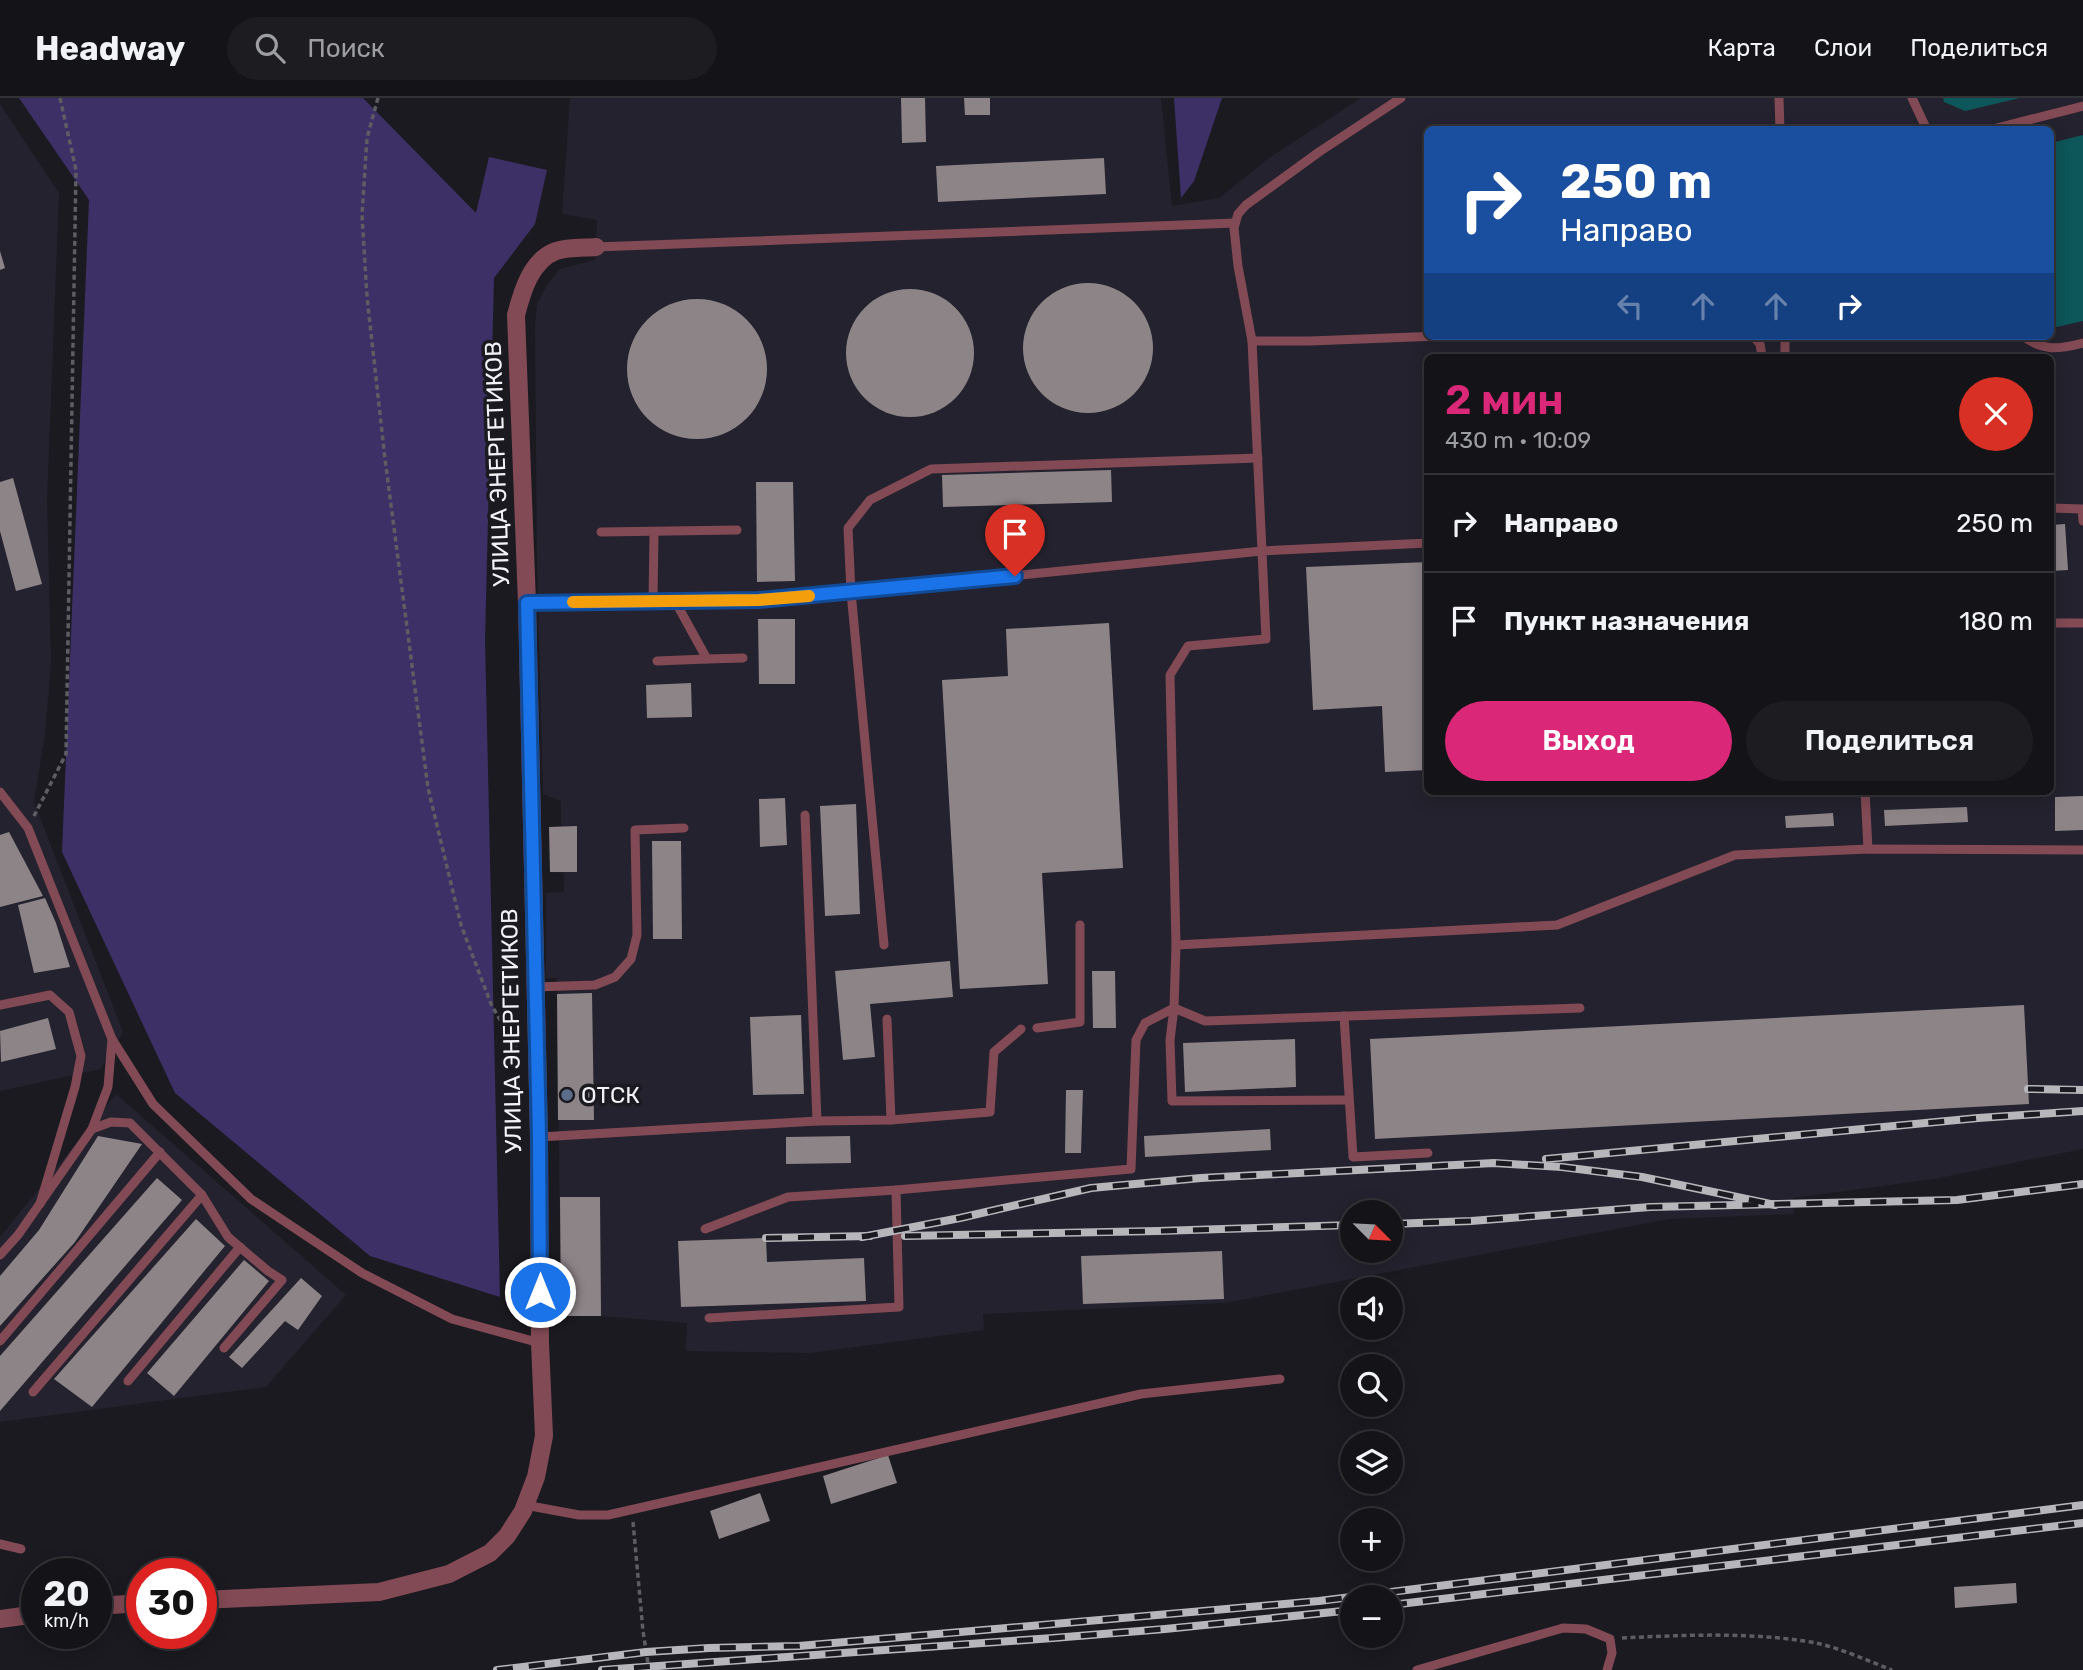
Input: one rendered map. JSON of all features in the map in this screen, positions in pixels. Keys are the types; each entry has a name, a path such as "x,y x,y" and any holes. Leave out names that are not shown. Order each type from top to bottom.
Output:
{"street":[{"name":"УЛИЦА ЭНЕРГЕТИКОВ","path":"217,1599 379,1592 449,1574 490,1553 507,1536 525,1506 536,1477 544,1436 540,1343 539,1137 527,603 516,315 521,294 542,260 557,250 596,247"},
{"path":"0,1619 21,1616"}],"lane":[{"path":"1349,1100 1172,1101 1170,1040 1176,945 1170,675 1188,646 1266,639 1252,341 1238,266 1234,228 1238,214 1245,205 1319,152 1401,98"},
{"path":"1779,98 1780,126"},
{"path":"1912,98 1925,126"},
{"path":"2005,126 2083,106"},
{"path":"596,247 1235,223"},
{"path":"1252,341 1424,337"},
{"path":"2028,340 2035,346 2063,348 2083,343"},
{"path":"884,945 851,592 848,528 870,500 930,469 1258,458"},
{"path":"2054,508 2082,509 2083,521"},
{"path":"601,532 737,530"},
{"path":"653,601 654,532"},
{"path":"527,603 759,600 1262,551 1424,543"},
{"path":"675,601 706,659"},
{"path":"2054,624 2083,623"},
{"path":"657,661 743,658"},
{"path":"0,793 29,828 112,1039 153,1104 251,1199 362,1273 452,1319 540,1343"},
{"path":"1866,795 1868,849"},
{"path":"804,815 817,1121"},
{"path":"535,987 595,985 615,977 631,959 637,935 635,830 684,828"},
{"path":"1176,945 1557,925 1735,855 1868,849 2083,850"},
{"path":"1037,1028 1080,1022 1080,925"},
{"path":"0,1005 50,995 69,1012 78,1040 81,1056 75,1087 40,1204"},
{"path":"1174,1007 1205,1020 1580,1008"},
{"path":"705,1229 788,1197 1131,1169 1136,1040 1145,1023 1174,1007"},
{"path":"1343,1016 1353,1157 1428,1153"},
{"path":"887,1019 891,1120"},
{"path":"539,1137 817,1121 891,1120 990,1112 994,1052 1021,1029"},
{"path":"0,1255 18,1235 92,1129 108,1087 112,1039"},
{"path":"92,1129 111,1122 130,1123 202,1195 228,1237 282,1280 223,1348"},
{"path":"0,1341 160,1152"},
{"path":"709,1318 899,1307 896,1190"},
{"path":"33,1392 202,1195"},
{"path":"128,1381 240,1247"},
{"path":"525,1506 579,1515 608,1515 1141,1394 1280,1379"},
{"path":"0,1544 21,1549"},
{"path":"1417,1670 1563,1628 1586,1629 1610,1639 1612,1653 1607,1670"}],"path":[{"path":"29,828 66,754 76,170 60,98"},
{"path":"378,98 367,138 363,202 367,296 384,459 428,788 461,925 491,1004 522,1057"},
{"path":"632,1510 639,1600 649,1670"},
{"path":"1610,1639 1673,1635 1760,1636 1813,1643 1892,1670"}],"shaded area":[{"path":"19,98 363,98 476,213 489,157 547,170 535,224 494,278 485,640 500,1297 370,1256 175,1093 62,852 89,200"},
{"path":"570,98 1161,98 1172,206 1219,198 1269,158 1361,98 2083,98 2083,1149 1934,1179 1793,1198 1794,1214 1669,1219 1362,1277 1340,1277 1340,1281 1225,1303 983,1314 984,1330 810,1353 686,1351 687,1323 601,1316 561,1316 557,978 546,978 546,893 564,892 564,873 550,872 549,827 561,826 561,801 543,794 535,324 537,304 560,269 595,260 597,220 562,214"},
{"path":"1174,98 1222,98 1194,181 1181,198"},
{"path":"0,104 59,193 47,499 51,664 45,734 34,802 123,1032 101,1069 0,1091"},
{"path":"116,1094 346,1295 266,1387 0,1422 0,1237"}],"water":[{"path":"1943,98 2020,98 1965,111 1944,102"},
{"path":"2083,135 2083,321 2054,328 2054,142"}],"building":[{"path":"901,98 925,98 926,142 902,143"},
{"path":"964,98 990,98 990,115 965,115"},
{"path":"1104,158 1106,194 938,202 936,166"},
{"path":"0,251 5,268 0,270"},
{"path":"1088,283 1113,288 1134,302 1148,323 1153,348 1148,373 1134,394 1113,408 1088,413 1063,408 1042,394 1028,373 1023,348 1028,323 1042,302 1063,288"},
{"path":"910,289 935,293 956,307 970,328 974,353 970,378 956,399 935,413 910,417 885,413 864,399 850,378 846,353 850,328 864,307 885,293"},
{"path":"697,299 724,305 746,320 761,342 767,369 761,396 746,418 724,433 697,439 670,433 648,418 633,396 627,369 633,342 648,320 670,305"},
{"path":"1111,470 1112,502 943,507 942,475"},
{"path":"13,478 42,584 16,591 0,531 0,482"},
{"path":"756,482 793,482 795,581 757,582"},
{"path":"2065,524 2068,570 2054,571 2054,525"},
{"path":"1424,562 1424,770 1385,772 1382,706 1313,710 1306,567"},
{"path":"758,619 795,619 795,684 759,684"},
{"path":"1109,623 1123,868 1042,873 1048,984 960,989 942,680 1008,676 1006,629"},
{"path":"691,683 692,717 647,718 646,685"},
{"path":"2083,796 2083,830 2055,831 2055,797"},
{"path":"785,798 787,845 760,847 759,799"},
{"path":"856,804 860,914 825,916 820,806"},
{"path":"1967,807 1968,822 1885,826 1884,810"},
{"path":"1833,813 1834,826 1786,828 1785,816"},
{"path":"577,826 577,872 550,872 549,827"},
{"path":"9,832 43,896 0,907 0,835"},
{"path":"652,841 681,841 682,939 653,939"},
{"path":"45,898 70,967 34,973 18,905"},
{"path":"950,961 953,997 870,1004 875,1057 843,1060 835,971"},
{"path":"1092,971 1115,971 1116,1028 1093,1028"},
{"path":"592,993 594,1120 558,1120 557,994"},
{"path":"2024,1005 2029,1104 1375,1139 1370,1039"},
{"path":"801,1015 804,1094 753,1095 750,1017"},
{"path":"48,1018 56,1049 1,1062 0,1031"},
{"path":"1295,1039 1296,1087 1185,1092 1183,1043"},
{"path":"1066,1090 1083,1090 1081,1153 1065,1153"},
{"path":"1270,1129 1271,1150 1145,1157 1144,1136"},
{"path":"98,1136 142,1144 75,1242 0,1326 0,1276 39,1230"},
{"path":"850,1136 851,1163 786,1164 786,1137"},
{"path":"157,1178 182,1200 0,1411 0,1356"},
{"path":"560,1197 600,1197 601,1316 561,1316"},
{"path":"196,1219 225,1246 92,1407 54,1379"},
{"path":"766,1238 767,1262 864,1258 866,1301 681,1307 678,1241"},
{"path":"1222,1251 1224,1299 1083,1304 1081,1256"},
{"path":"244,1260 269,1281 174,1396 147,1373"},
{"path":"301,1278 322,1296 298,1330 285,1321 242,1368 229,1357"},
{"path":"888,1455 897,1483 831,1504 823,1476"},
{"path":"760,1493 770,1521 719,1539 710,1511"},
{"path":"2016,1583 2017,1603 1955,1608 1954,1587"}],"railway":[{"path":"2028,1089 2083,1090"},
{"path":"1546,1159 1978,1118 2083,1111"},
{"path":"862,1237 1091,1188 1201,1178 1494,1163 1562,1167 1642,1177 1775,1205"},
{"path":"1404,1224 1650,1207 1957,1200 2083,1184"},
{"path":"905,1236 1340,1225"},
{"path":"766,1238 870,1236"},
{"path":"497,1670 646,1652 799,1646 1319,1601 2083,1505"},
{"path":"1403,1604 2083,1523"},
{"path":"602,1670 1053,1638 1340,1611"}],"slow traffic":[{"path":"573,602 759,600 809,596"}],"place":[{"name":"ОТСК","path":"567,1095"}],"route":[{"path":"540,1292 527,603 759,600 1015,576"}]}
